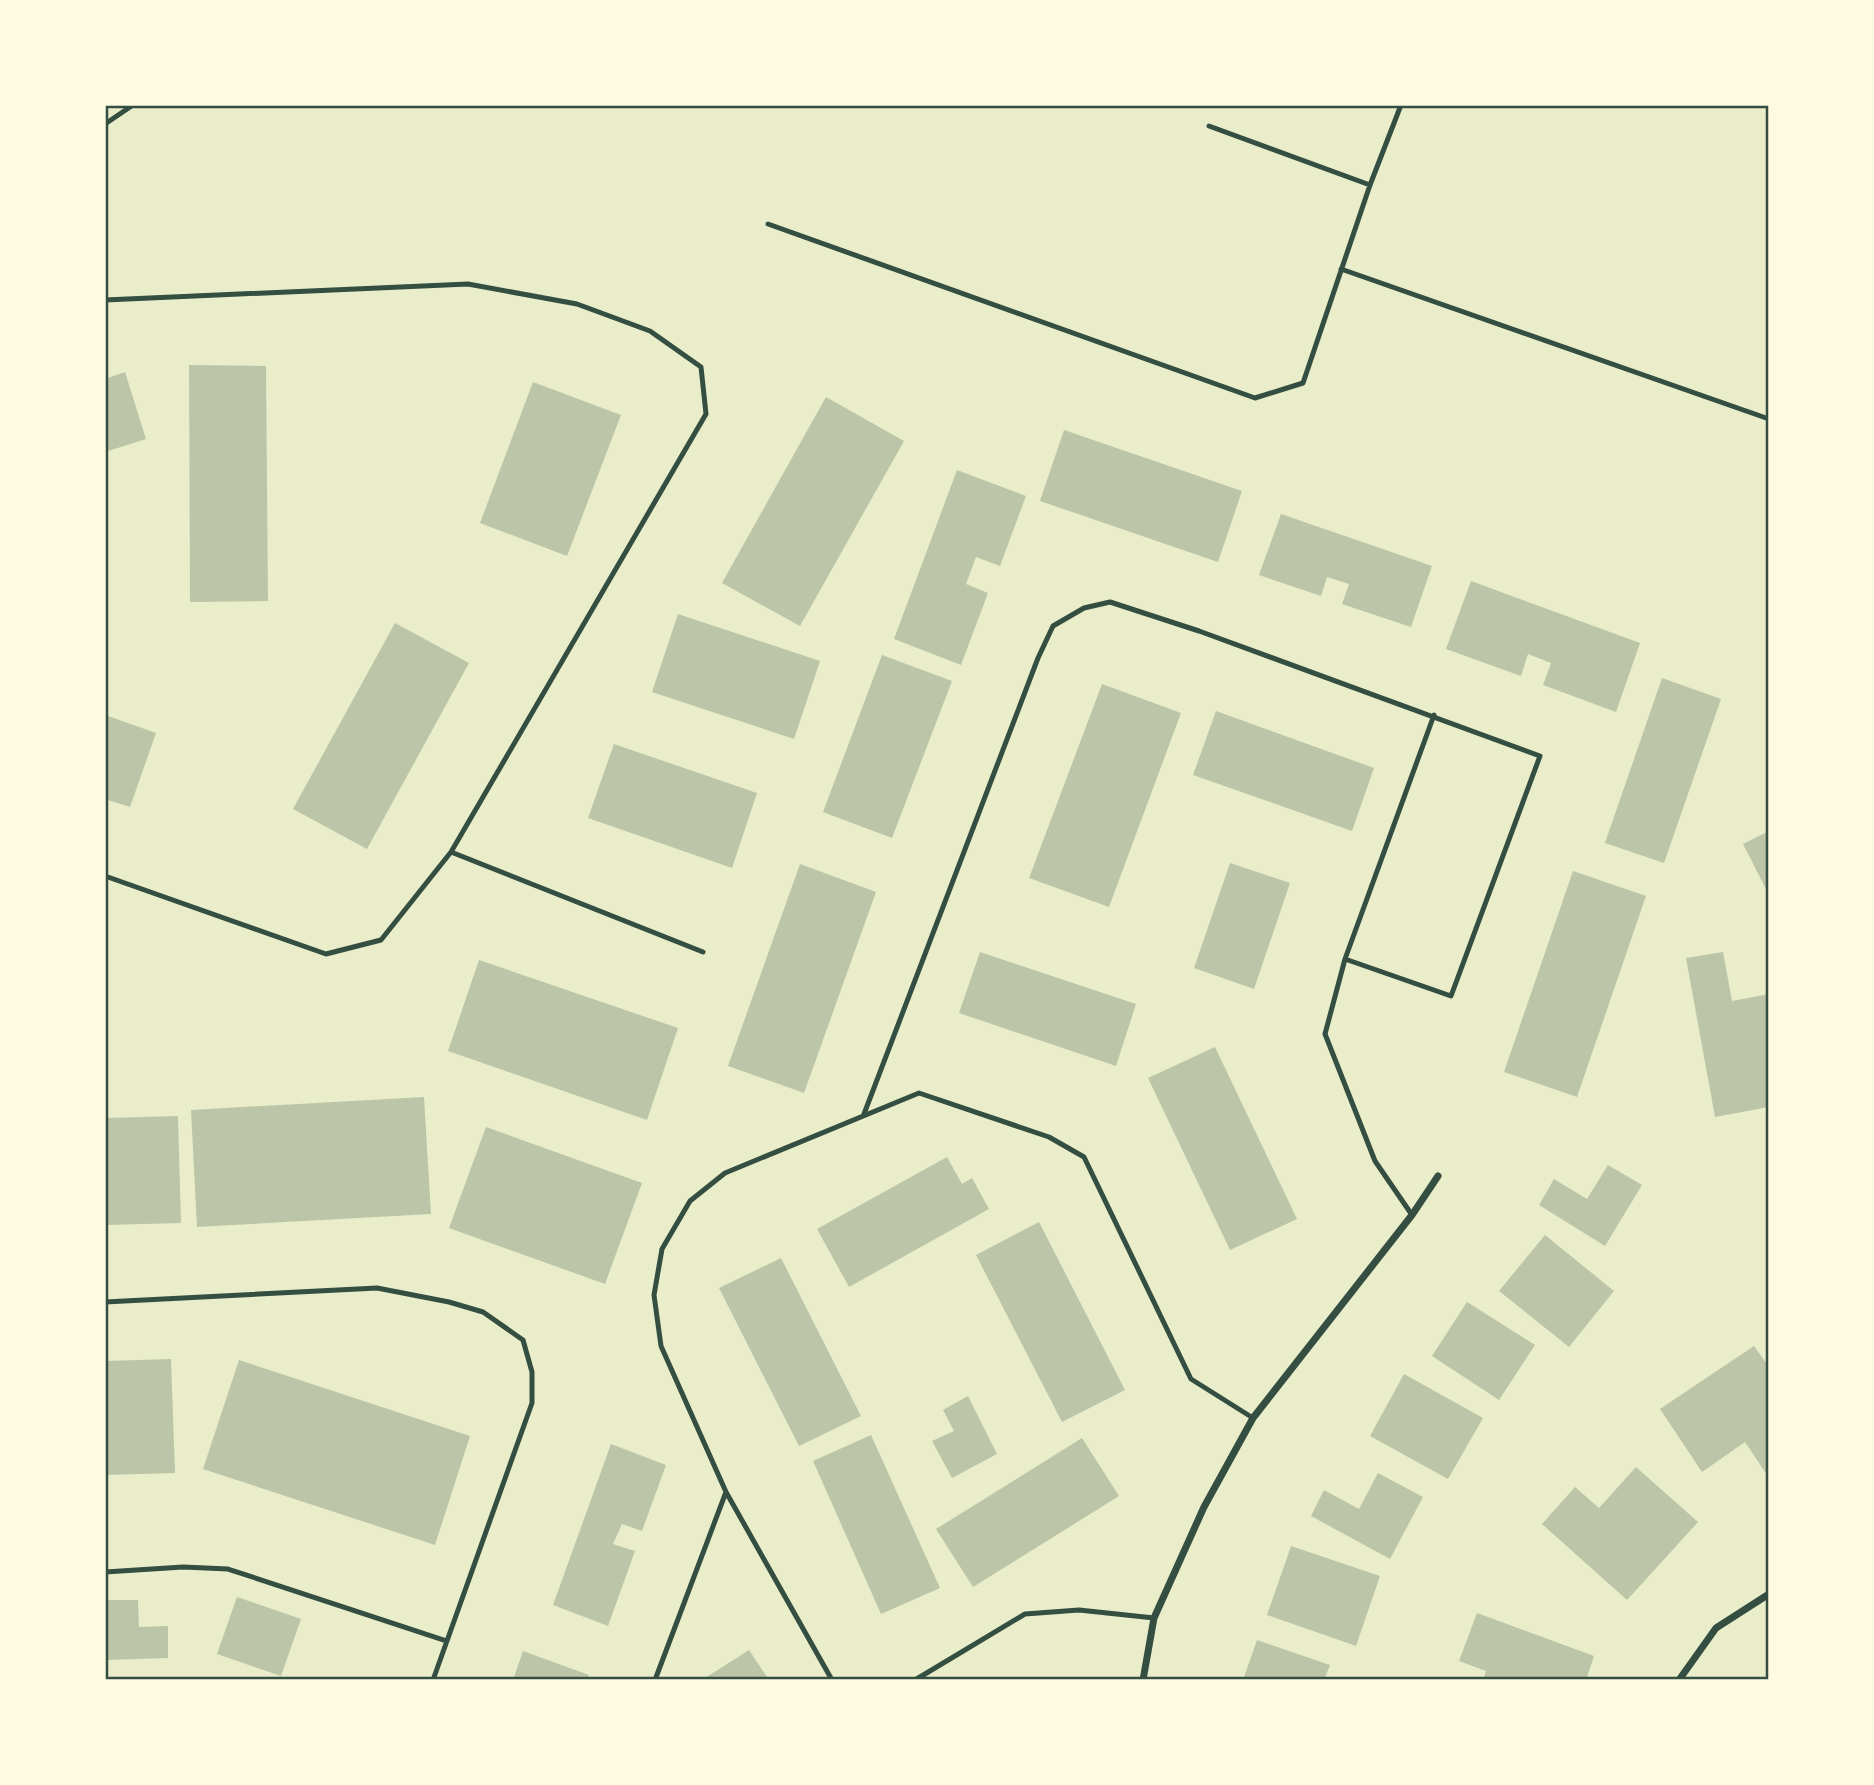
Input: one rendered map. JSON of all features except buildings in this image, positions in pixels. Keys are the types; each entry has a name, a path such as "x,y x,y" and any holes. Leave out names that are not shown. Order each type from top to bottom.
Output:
{"street":[{"path":"1143,1680 1154,1618 1205,1507 1253,1418 1412,1215 1438,1176"},
{"path":"1679,1680 1716,1628 1769,1594"}],"lane":[{"path":"105,124 133,105"},
{"path":"768,224 1255,398 1303,383 1370,185 1401,105"},
{"path":"1209,126 1370,185"},
{"path":"1341,268 1769,419"},
{"path":"105,300 468,284 577,304 650,331 701,367 706,414 451,852 381,940 326,954 105,876"},
{"path":"864,1114 1038,658 1053,626 1084,608 1110,602 1434,715 1540,755 1451,996 1345,959"},
{"path":"1412,1215 1375,1161 1325,1034 1345,959 1434,715"},
{"path":"451,852 703,952"},
{"path":"832,1680 726,1492 661,1346 654,1296 662,1249 690,1201 725,1173 919,1093 1049,1137 1084,1157 1191,1379 1253,1418"},
{"path":"105,1302 377,1288 449,1302 482,1312 523,1340 532,1372 532,1403 433,1680"},
{"path":"656,1680 726,1492"},
{"path":"105,1572 183,1567 228,1569 447,1641"},
{"path":"915,1680 1024,1614 1079,1610 1154,1618"}]}
